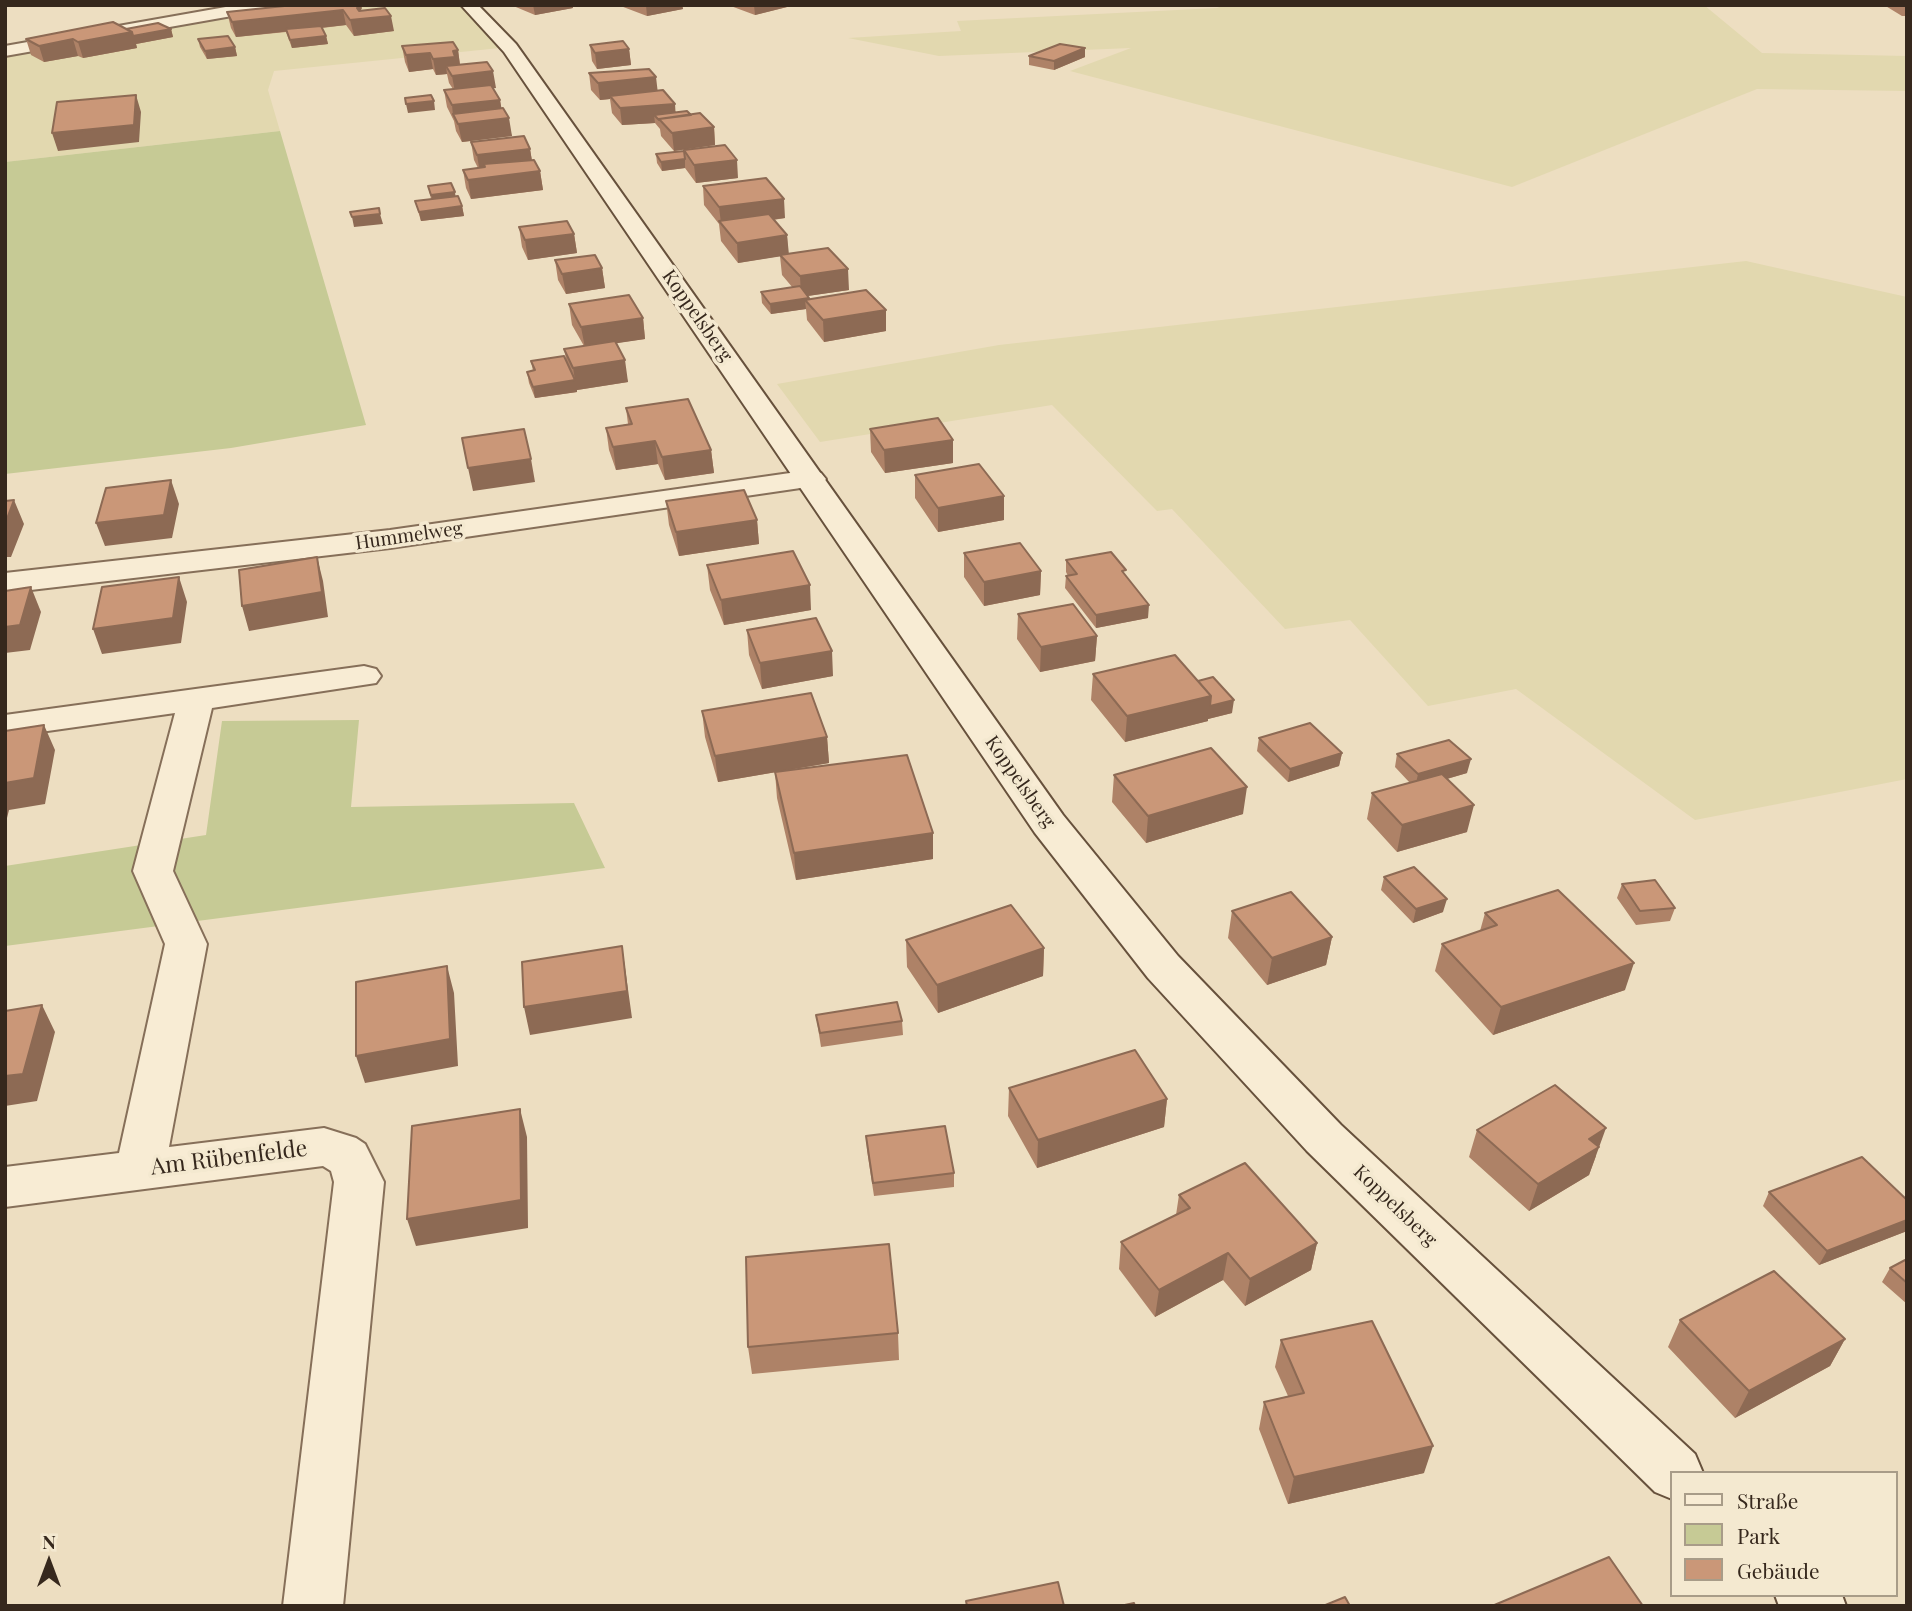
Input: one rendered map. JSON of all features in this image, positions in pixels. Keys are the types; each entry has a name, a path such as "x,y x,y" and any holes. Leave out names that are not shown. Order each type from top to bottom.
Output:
{"street":[{"path":"5,51 266,5"},
{"name":"Koppelsberg","path":"469,5 510,48 1049,824 1163,967 1324,1138 1673,1471"},
{"name":"Hummelweg","path":"5,583 390,540 811,479"},
{"path":"5,726 363,676"},
{"name":"Am Rübenfelde","path":"196,700 153,871 186,944 140,1170 324,1147 341,1151 352,1161 359,1182 313,1606"},
{"path":"5,1187 140,1170"}],"shaded area":[{"path":"292,5 459,5 500,48 274,71 268,90 280,131 5,162 5,55"},
{"path":"1224,5 1704,5 1762,53 1907,56 1907,91 1757,89 1512,187 1070,71 1131,48 939,56 848,38 961,31 957,21 1217,8"},
{"path":"1746,261 1907,297 1907,779 1695,820 1516,689 1428,706 1350,620 1285,629 1172,509 1157,511 1052,405 820,442 777,384 999,345"}],"green space":[{"path":"280,131 366,425 231,448 5,474 5,162"},
{"path":"359,720 351,807 574,803 605,868 5,946 5,866 206,835 222,721"}],"building":[{"path":"294,5 359,5 359,11 385,8 391,16 350,20 343,10 232,22 227,12"},
{"path":"113,22 132,32 39,46 26,39"},
{"path":"158,23 171,29 133,36 132,32 126,29"},
{"path":"321,26 326,36 290,40 286,29"},
{"path":"228,36 235,47 205,51 198,39"},
{"path":"623,41 629,49 595,53 590,45"},
{"path":"453,42 458,50 453,51 455,57 433,59 430,53 406,55 402,46"},
{"path":"1060,44 1085,48 1054,61 1029,56"},
{"path":"487,62 493,71 452,76 446,66"},
{"path":"649,69 656,77 598,83 589,73"},
{"path":"491,85 500,100 452,105 444,90"},
{"path":"663,90 675,104 620,108 610,96"},
{"path":"136,95 134,125 52,133 57,102"},
{"path":"431,95 434,101 406,104 405,98"},
{"path":"503,108 509,118 458,124 453,114"},
{"path":"687,111 691,115 659,120 654,115"},
{"path":"700,113 714,127 672,133 659,119"},
{"path":"524,136 530,149 477,155 471,142"},
{"path":"725,145 737,160 694,165 684,150"},
{"path":"684,151 685,159 661,162 656,154"},
{"path":"534,160 540,171 468,180 463,170 485,167 484,164"},
{"path":"766,178 784,199 719,207 703,186"},
{"path":"451,183 455,192 431,195 428,186"},
{"path":"458,196 462,206 419,212 415,201"},
{"path":"379,208 380,214 352,217 350,212"},
{"path":"769,214 787,235 737,243 719,221"},
{"path":"567,221 574,234 525,240 519,227"},
{"path":"828,248 848,269 800,276 780,255"},
{"path":"595,255 602,268 562,274 555,260"},
{"path":"800,286 809,298 770,304 761,292"},
{"path":"866,290 886,310 823,320 805,300"},
{"path":"629,295 643,318 581,327 569,304"},
{"path":"615,341 625,360 573,368 564,349"},
{"path":"564,356 575,380 533,387 527,372 535,370 531,361"},
{"path":"688,399 711,450 662,457 655,441 613,447 606,428 632,424 626,408"},
{"path":"938,418 953,440 884,450 870,429"},
{"path":"524,429 531,459 468,468 462,438"},
{"path":"979,464 1004,496 938,508 915,475"},
{"path":"171,480 164,515 96,523 106,488"},
{"path":"744,490 757,520 676,532 666,501"},
{"path":"14,500 5,524 5,501"},
{"path":"1020,543 1041,571 984,582 964,553"},
{"path":"793,551 810,585 721,600 707,565"},
{"path":"1111,552 1126,570 1122,571 1149,605 1096,615 1066,576 1077,574 1066,560"},
{"path":"317,557 322,592 242,606 239,570"},
{"path":"179,577 173,618 93,629 102,587"},
{"path":"31,587 20,625 5,627 5,591"},
{"path":"1073,604 1097,636 1041,647 1018,614"},
{"path":"816,618 832,651 760,663 747,630"},
{"path":"1175,655 1211,696 1127,716 1093,674"},
{"path":"1213,677 1234,700 1210,706 1211,696 1198,681"},
{"path":"811,693 827,737 715,756 702,711"},
{"path":"1310,723 1342,753 1290,769 1259,738"},
{"path":"44,725 34,778 5,783 5,731"},
{"path":"1449,740 1471,759 1418,774 1397,754"},
{"path":"1211,748 1247,787 1148,816 1114,775"},
{"path":"907,755 933,833 794,853 775,772"},
{"path":"1442,774 1474,805 1402,825 1372,793"},
{"path":"1414,867 1447,899 1416,909 1384,877"},
{"path":"1655,880 1675,908 1640,911 1622,884"},
{"path":"1558,890 1634,963 1501,1007 1442,944 1497,925 1485,913"},
{"path":"1291,892 1332,937 1272,958 1232,911"},
{"path":"1011,905 1044,948 937,985 906,940"},
{"path":"622,946 627,991 524,1007 522,962"},
{"path":"447,966 450,1039 356,1056 356,982"},
{"path":"897,1002 902,1021 820,1033 816,1015"},
{"path":"42,1005 23,1074 5,1076 5,1011"},
{"path":"1135,1050 1167,1099 1038,1140 1009,1088"},
{"path":"1555,1085 1606,1128 1589,1139 1599,1147 1538,1184 1477,1130"},
{"path":"520,1109 521,1200 407,1219 412,1126"},
{"path":"945,1126 954,1173 873,1183 866,1136"},
{"path":"1862,1157 1907,1200 1907,1220 1827,1251 1769,1192"},
{"path":"1245,1163 1317,1243 1250,1279 1228,1253 1159,1290 1121,1242 1190,1208 1179,1195"},
{"path":"889,1244 898,1333 748,1347 746,1257"},
{"path":"1907,1259 1907,1283 1890,1268"},
{"path":"1774,1271 1845,1339 1749,1391 1680,1320"},
{"path":"1372,1321 1433,1446 1294,1477 1264,1402 1304,1393 1281,1340"},
{"path":"1609,1557 1643,1606 1492,1606"},
{"path":"1058,1582 1064,1606 967,1606 966,1601"},
{"path":"1345,1597 1350,1606 1323,1606"}]}
